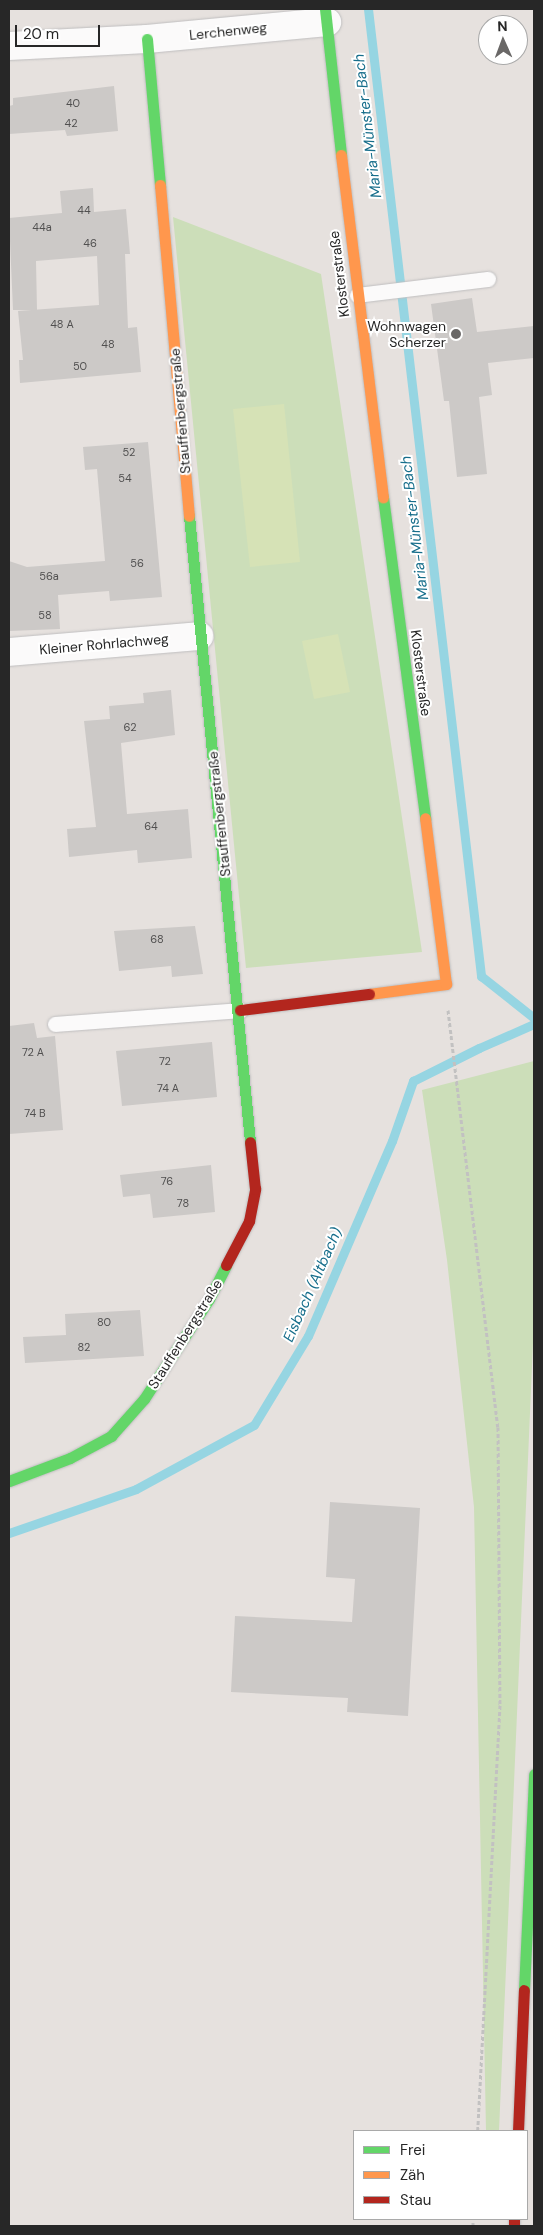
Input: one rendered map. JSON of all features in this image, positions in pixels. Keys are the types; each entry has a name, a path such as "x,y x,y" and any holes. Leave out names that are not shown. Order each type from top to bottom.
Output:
{"street":[{"name":"Lerchenweg","path":"9,46 147,39 271,18 326,15"},
{"name":"Klosterstraße","path":"240,1010 446,984 356,295 326,15"},
{"name":"Stauffenbergstraße","path":"9,1481 70,1458 111,1436 144,1399 209,1300 249,1221 255,1189 240,1010 200,636 147,39"},
{"name":"Kleiner Rohrlachweg","path":"9,652 200,636"},
{"path":"518,2130 534,1774"}],"lane":[{"path":"356,295 488,279"},
{"path":"55,1024 240,1010"}],"path":[{"path":"450,1022 498,1427 501,1541 500,1705 478,2130"}],"green space":[{"path":"173,217 321,274 422,952 246,968"},
{"path":"284,404 300,562 250,567 233,409"},
{"path":"338,634 350,692 314,699 302,641"},
{"path":"534,1061 534,1320 499,2130 486,2130 474,1507 447,1260 422,1090"}],"building":[{"path":"114,86 118,131 67,136 65,130 9,134 9,106 13,105 13,98"},
{"path":"93,188 94,212 126,209 130,254 125,254 128,328 137,327 141,372 20,383 19,360 23,360 18,311 32,310 13,310 9,218 62,213 60,191","holes":["97,256 99,305 37,310 36,261"]},
{"path":"472,298 477,332 534,326 534,358 488,363 492,395 479,397 487,474 457,477 449,401 444,401 431,304"},
{"path":"148,442 162,597 110,601 109,591 58,595 60,629 9,631 9,561 27,567 105,561 97,469 85,470 83,447"},
{"path":"171,690 175,735 121,743 127,814 188,809 192,858 138,863 137,850 69,857 67,829 96,827 84,721 110,719 109,706 144,703 143,693"},
{"path":"195,926 203,974 172,977 171,966 119,971 114,931"},
{"path":"34,1023 37,1038 55,1036 63,1130 9,1134 9,1026"},
{"path":"212,1042 217,1097 122,1106 116,1051"},
{"path":"211,1165 215,1212 153,1218 150,1194 123,1197 120,1175"},
{"path":"140,1310 144,1356 25,1363 23,1337 66,1335 65,1314"},
{"path":"330,1502 420,1508 408,1716 347,1712 348,1698 231,1692 235,1616 352,1622 355,1579 326,1577"}],"waterway":[{"name":"Maria-Münster-Bach","path":"368,9 481,976 534,1018"},
{"name":"Eisbach (Altbach)","path":"9,1533 136,1489 254,1425 308,1336 392,1141 413,1081 479,1048 534,1024"}],"traffic: fast":[{"path":"325,9 341,155"},
{"path":"147,39 160,185"},
{"path":"383,497 425,818"},
{"path":"189,516 250,1142"},
{"path":"9,1481 70,1458 111,1436 144,1399 209,1299 226,1265"},
{"path":"524,1990 534,1774"}],"traffic: slow":[{"path":"341,155 383,497"},
{"path":"160,185 189,516"},
{"path":"369,994 446,984 425,818"}],"traffic: jam":[{"path":"240,1010 369,994"},
{"path":"226,1265 249,1221 255,1189 250,1142"},
{"path":"518,2130 524,1990"},
{"path":"514,2220 514,2226"}],"place":[{"name":"Wohnwagen Scherzer","path":"456,334"}]}
